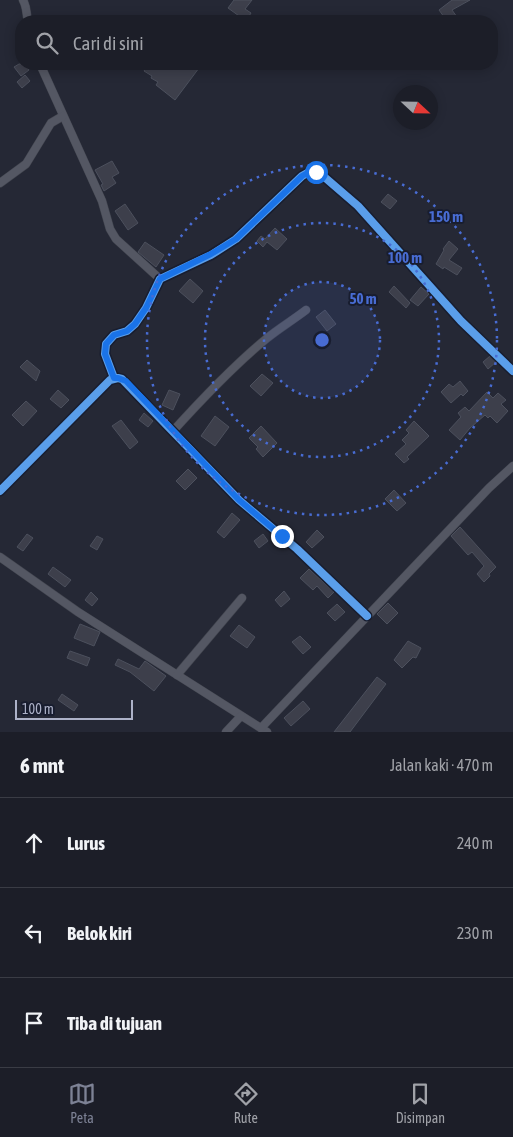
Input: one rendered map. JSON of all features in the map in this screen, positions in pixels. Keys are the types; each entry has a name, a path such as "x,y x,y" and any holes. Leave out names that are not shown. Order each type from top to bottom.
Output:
{"street":[{"path":"23,0 26,6 26,15"},
{"path":"43,70 102,201 110,228 116,239 160,279"},
{"path":"0,183 26,164 51,123 63,116"},
{"path":"114,378 105,354 106,344 114,335 127,331 135,324 146,308 160,279 226,246 251,227 302,176 311,171 316,172 358,206 461,321 513,371"},
{"path":"173,431 208,393 266,338 306,310"},
{"path":"0,491 110,380 118,378 126,381 239,500 298,549 367,616"},
{"path":"0,557 78,612 264,730 367,616 489,488 513,466"},
{"path":"177,675 242,598"},
{"path":"226,732 241,716"}],"building":[{"path":"234,0 252,0 245,9 251,13 250,15 238,15 228,8"},
{"path":"452,0 470,0 452,10 456,15 443,15 439,10"},
{"path":"16,70 29,70 21,76"},
{"path":"198,70 175,100 156,85 158,82 144,71"},
{"path":"25,75 30,81 22,88 17,82"},
{"path":"112,161 119,173 112,177 116,183 104,191 101,185 103,184 95,170"},
{"path":"388,194 397,201 390,209 381,202"},
{"path":"125,204 138,223 128,230 115,211"},
{"path":"275,228 287,239 277,250 267,242 263,247 257,241 261,236 265,239"},
{"path":"449,241 458,249 449,260 462,268 457,275 436,264"},
{"path":"145,242 164,255 156,267 138,252"},
{"path":"190,279 203,291 193,303 179,291"},
{"path":"394,286 410,303 406,308 389,292"},
{"path":"421,287 429,294 418,306 410,300"},
{"path":"325,310 336,324 327,331 316,317"},
{"path":"490,356 496,362 488,369 483,362"},
{"path":"27,360 40,371 36,381 20,367"},
{"path":"262,374 273,383 261,396 250,386"},
{"path":"460,381 468,391 463,396 461,394 451,403 441,392 449,384 453,387"},
{"path":"58,390 69,400 61,408 50,399"},
{"path":"169,390 180,394 173,410 162,405"},
{"path":"487,392 493,398 498,393 506,400 501,404 508,411 497,423 490,416 488,418 485,415 460,440 449,430 461,417 458,413 465,407 469,411"},
{"path":"26,401 37,411 23,426 12,415"},
{"path":"144,413 153,421 148,427 139,420"},
{"path":"215,416 229,427 215,446 201,436"},
{"path":"121,420 138,442 130,449 112,426"},
{"path":"414,421 429,436 407,457 409,459 404,463 395,454 406,444 402,440 409,433 406,430"},
{"path":"261,426 277,443 263,457 256,449 258,447 249,438"},
{"path":"188,469 197,478 185,490 176,481"},
{"path":"394,490 406,503 397,511 385,499"},
{"path":"232,513 240,520 224,538 217,532"},
{"path":"460,527 496,567 484,582 477,574 484,566 472,552 468,555 451,536"},
{"path":"317,530 324,537 312,548 306,542"},
{"path":"27,534 33,538 23,551 17,547"},
{"path":"263,534 268,541 259,548 254,541"},
{"path":"97,536 103,539 97,550 90,546"},
{"path":"53,567 71,580 65,587 48,574"},
{"path":"309,569 334,592 328,598 317,586 313,590 300,578"},
{"path":"284,591 290,599 281,607 275,600"},
{"path":"91,592 98,599 92,606 85,600"},
{"path":"388,603 398,613 387,624 377,614"},
{"path":"337,604 345,612 335,621 327,613"},
{"path":"80,624 100,632 94,646 74,638"},
{"path":"239,625 255,637 247,648 230,636"},
{"path":"300,636 311,647 303,654 292,642"},
{"path":"408,641 421,648 416,658 413,657 402,668 394,660"},
{"path":"70,651 90,658 87,666 67,658"},
{"path":"118,659 139,669 145,661 166,676 154,691 130,672 115,665"},
{"path":"377,677 386,684 350,732 334,732"},
{"path":"62,694 78,705 74,711 58,700"},
{"path":"303,701 310,709 291,726 284,718"}],"cycle path":[{"path":"114,378 105,354 106,344 114,335 127,331 135,324 146,308 160,279 211,255 236,239 302,176 311,171 322,175 358,206 461,321 513,371"},
{"path":"0,491 110,380 122,379 239,500 297,549 367,616"}],"route":[{"path":"282,536 239,500 126,381 114,378 104,348 114,335 127,331 135,324 146,308 160,279 226,246 251,227 302,176 311,171 316,172"}]}
